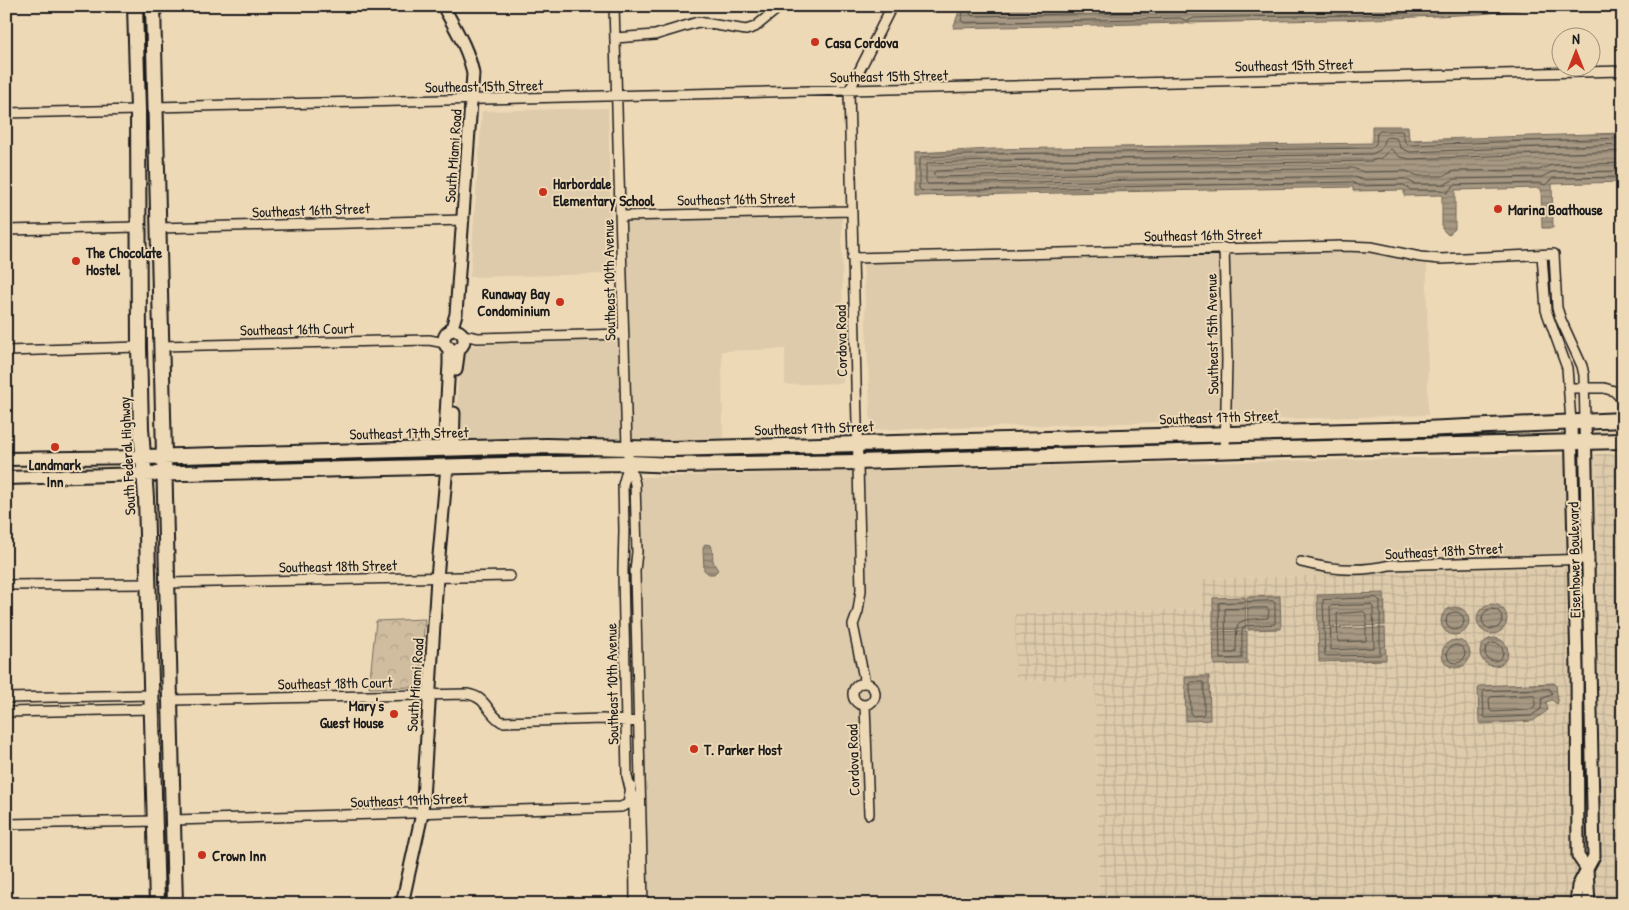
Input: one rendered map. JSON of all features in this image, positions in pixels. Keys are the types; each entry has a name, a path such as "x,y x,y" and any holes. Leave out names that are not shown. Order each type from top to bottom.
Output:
{"main road":[{"name":"South Federal Highway","path":"135,6 138,94 139,347 152,695 157,904"},
{"path":"153,6 175,904"},
{"path":"138,94 155,107"},
{"path":"138,110 148,121 156,137"},
{"name":"Southeast 17th Street","path":"6,459 546,446 670,449 1446,428 1623,420"},
{"path":"1400,446 1432,438 1444,432 1446,428"},
{"path":"1010,457 1012,450 1017,446 1040,438"},
{"path":"987,458 1015,439"},
{"path":"6,478 447,466 857,462 1225,450 1623,441"},
{"path":"447,466 473,448"},
{"path":"44,459 45,477"},
{"path":"151,676 162,694 170,700"},
{"path":"152,695 170,722"}],"street":[{"name":"South Miami Road","path":"443,6 466,48 473,74 454,339 456,368 448,449"},
{"name":"Southeast 10th Avenue","path":"614,6 626,447 635,484 642,904"},
{"path":"615,38 655,35 698,22 746,30 755,27 777,9 790,6"},
{"name":"Cordova Road","path":"865,683 854,625 861,590 849,91 892,6"},
{"name":"Southeast 15th Street","path":"155,107 1623,71"},
{"path":"6,113 138,110"},
{"name":"Southeast 16th Street","path":"621,216 851,211"},
{"name":"Southeast 16th Street","path":"158,228 464,220"},
{"path":"6,230 138,227"},
{"name":"Southeast 16th Street","path":"852,258 1224,248 1371,247 1440,259 1554,254"},
{"name":"Southeast 15th Avenue","path":"1224,248 1227,360 1225,450"},
{"name":"Eisenhower Boulevard","path":"1554,254 1557,308 1582,366 1585,421 1594,856 1587,869"},
{"name":"Eisenhower Boulevard","path":"1542,255 1546,310 1567,368 1569,388 1575,559 1578,856 1587,869 1589,904"},
{"name":"Southeast 16th Court","path":"161,346 624,334"},
{"path":"6,351 139,347"},
{"path":"1569,388 1604,388 1614,392 1623,400"},
{"name":"Southeast 10th Avenue","path":"629,463 623,485 625,665 628,776 634,805 635,904"},
{"name":"South Miami Road","path":"402,904 422,814 437,578 447,466"},
{"name":"Southeast 18th Street","path":"1301,562 1319,567 1359,569 1390,565 1588,558"},
{"name":"Southeast 18th Street","path":"167,583 510,576"},
{"path":"6,585 148,584"},
{"path":"625,665 637,665"},
{"path":"865,683 872,686 876,694 872,701 865,705 856,702 853,694 857,686 865,683"},
{"name":"Southeast 18th Court","path":"170,700 467,694 476,696 485,703 493,717 502,722 603,719 638,722"},
{"path":"6,698 152,695"},
{"name":"Cordova Road","path":"865,705 869,814"},
{"path":"6,712 152,709"},
{"name":"Southeast 19th Street","path":"173,820 621,808 628,804 631,786"},
{"path":"6,824 155,821"},
{"path":"1576,904 1578,886 1587,869"}],"shaded area":[{"name":"Harbordale Elementary School","path":"608,108 612,274 470,277 482,111"},
{"path":"842,217 843,383 785,385 785,349 722,351 723,439 455,441 460,346 627,338 624,219"},
{"path":"1366,251 1427,262 1428,415 871,430 863,262"},
{"path":"1623,453 1623,904 1099,904 1095,679 1016,681 1015,614 1203,609 1203,579 1599,567 1596,454"},
{"path":"1596,454 1599,567 1203,579 1203,609 1015,614 1017,681 1095,679 1099,904 648,904 640,477"}],"green space":[{"path":"425,619 419,687 369,688 376,621"}],"water":[{"path":"961,6 1623,6 1623,9 1527,9 1480,14 1373,19 953,28"},
{"path":"1372,126 1408,126 1409,140 1623,133 1623,182 1552,184 1553,228 1542,228 1541,188 1455,190 1455,229 1448,235 1442,229 1442,195 1404,196 1404,190 1353,191 1353,187 914,196 914,153 993,149 1372,143"},
{"path":"705,544 711,545 713,560 718,570 714,574 709,574 704,570 703,548"},
{"path":"1384,593 1385,625 1318,627 1317,595"},
{"path":"1280,596 1281,629 1248,630 1247,597"},
{"path":"1245,597 1246,629 1213,630 1213,598"},
{"path":"1492,604 1498,605 1506,613 1506,625 1498,633 1492,634 1486,633 1478,625 1477,619 1478,613 1486,605"},
{"path":"1455,607 1465,611 1469,621 1465,631 1455,635 1445,631 1441,621 1445,611"},
{"path":"1385,628 1386,660 1319,662 1318,629"},
{"path":"1247,631 1247,664 1214,665 1213,632"},
{"path":"1494,638 1504,642 1508,652 1504,662 1494,666 1484,662 1480,652 1484,642"},
{"path":"1456,640 1466,644 1470,654 1466,664 1456,668 1446,664 1442,654 1446,644"},
{"path":"1209,676 1210,720 1186,721 1185,677"},
{"path":"1554,683 1556,685 1558,703 1552,700 1546,702 1548,710 1533,721 1480,724 1478,687"}],"place":[{"name":"Casa Cordova","path":"815,42"},
{"name":"Harbordale Elementary School","path":"543,192"},
{"name":"Marina Boathouse","path":"1498,209"},
{"name":"The Chocolate Hostel","path":"76,261"},
{"name":"Runaway Bay Condominium","path":"560,302"},
{"name":"Landmark Inn","path":"55,447"},
{"name":"Mary's Guest House","path":"394,714"},
{"name":"T. Parker Host","path":"694,749"},
{"name":"Crown Inn","path":"202,855"}]}
